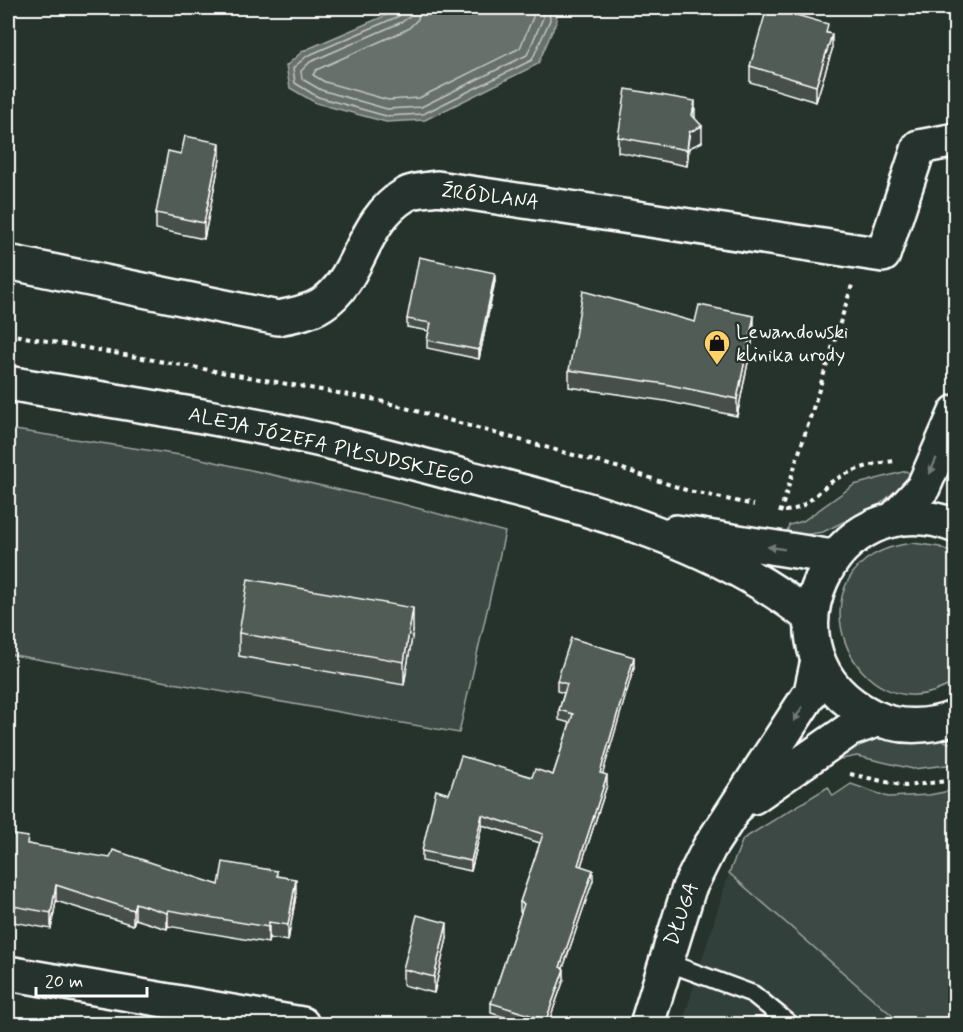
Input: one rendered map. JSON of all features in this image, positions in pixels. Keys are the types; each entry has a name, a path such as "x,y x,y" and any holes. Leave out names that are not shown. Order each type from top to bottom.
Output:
{"street":[{"name":"ŹRÓDLANA","path":"8,262 278,318 322,304 342,285 381,215 407,194 437,188 883,255 919,147 956,140"},
{"name":"ALEJA JÓZEFA PIŁSUDSKIEGO","path":"8,383 171,411 337,444 540,496 651,529 759,581 811,618"},
{"path":"892,520 923,488 956,412"},
{"path":"952,720 924,725 901,725 879,719 858,709 841,695 818,660 812,640 811,618 817,586 833,557 850,541 870,528 892,520 916,518 940,520 956,526"},
{"name":"ALEJA JÓZEFA PIŁSUDSKIEGO","path":"651,529 712,536 833,557"},
{"name":"DŁUGA","path":"647,1024 689,888 709,848 811,692 818,660"},
{"name":"DŁUGA","path":"735,810 849,730 879,719"},
{"path":"8,974 302,1024"}],"lane":[{"path":"666,962 753,994 790,1024"}],"path":[{"path":"8,334 377,400 620,468 689,490 758,506"},
{"path":"769,509 798,510 835,480 871,464 936,457"},
{"path":"843,775 858,775 905,786 956,780"}],"shaded area":[{"path":"8,429 193,457 402,504 505,532 459,733 8,654"},
{"path":"906,471 913,476 880,504 823,532 785,538 789,525 803,521 854,485"},
{"path":"913,543 940,547 955,555 956,681 919,695 887,689 862,670 845,642 840,611 848,580 872,556"},
{"path":"868,740 939,740 955,744 955,764 913,769 857,756 842,759 839,752"},
{"path":"851,784 888,797 929,795 955,790 955,1024 902,1024 729,873 743,839 828,787 833,796"},
{"path":"729,873 902,1024 682,1024"}],"water":[{"path":"403,8 555,8 557,20 538,64 425,120 386,122 316,103 290,88 286,66 303,51"}],"building":[{"path":"767,8 828,24 826,33 832,34 816,86 750,66"},
{"path":"626,89 695,101 692,115 702,126 689,132 687,150 618,137"},
{"path":"185,136 220,143 204,223 156,213 168,151 181,154"},
{"path":"419,257 495,273 479,350 427,340 431,323 407,319"},
{"path":"583,291 695,322 699,305 754,316 737,399 665,384 569,370"},
{"path":"248,579 413,608 404,662 239,633"},
{"path":"571,638 634,657 600,773 607,775 578,865 593,870 560,967 564,969 546,1020 491,1003 524,904 520,902 543,834 482,815 471,861 422,851 436,790 449,794 461,756 532,777 535,769 553,775 573,714 559,710 567,684 557,681"},
{"path":"8,834 28,837 27,844 110,858 113,850 219,885 223,862 277,871 277,876 296,879 288,925 269,922 268,927 168,910 167,913 135,903 133,910 56,885 51,913 13,906 14,899 8,898"},
{"path":"417,915 447,923 434,977 403,969"},
{"path":"29,1020 43,1024 28,1024"}],"place":[{"name":"Lewandowski klinika urody","path":"717,366"}]}
